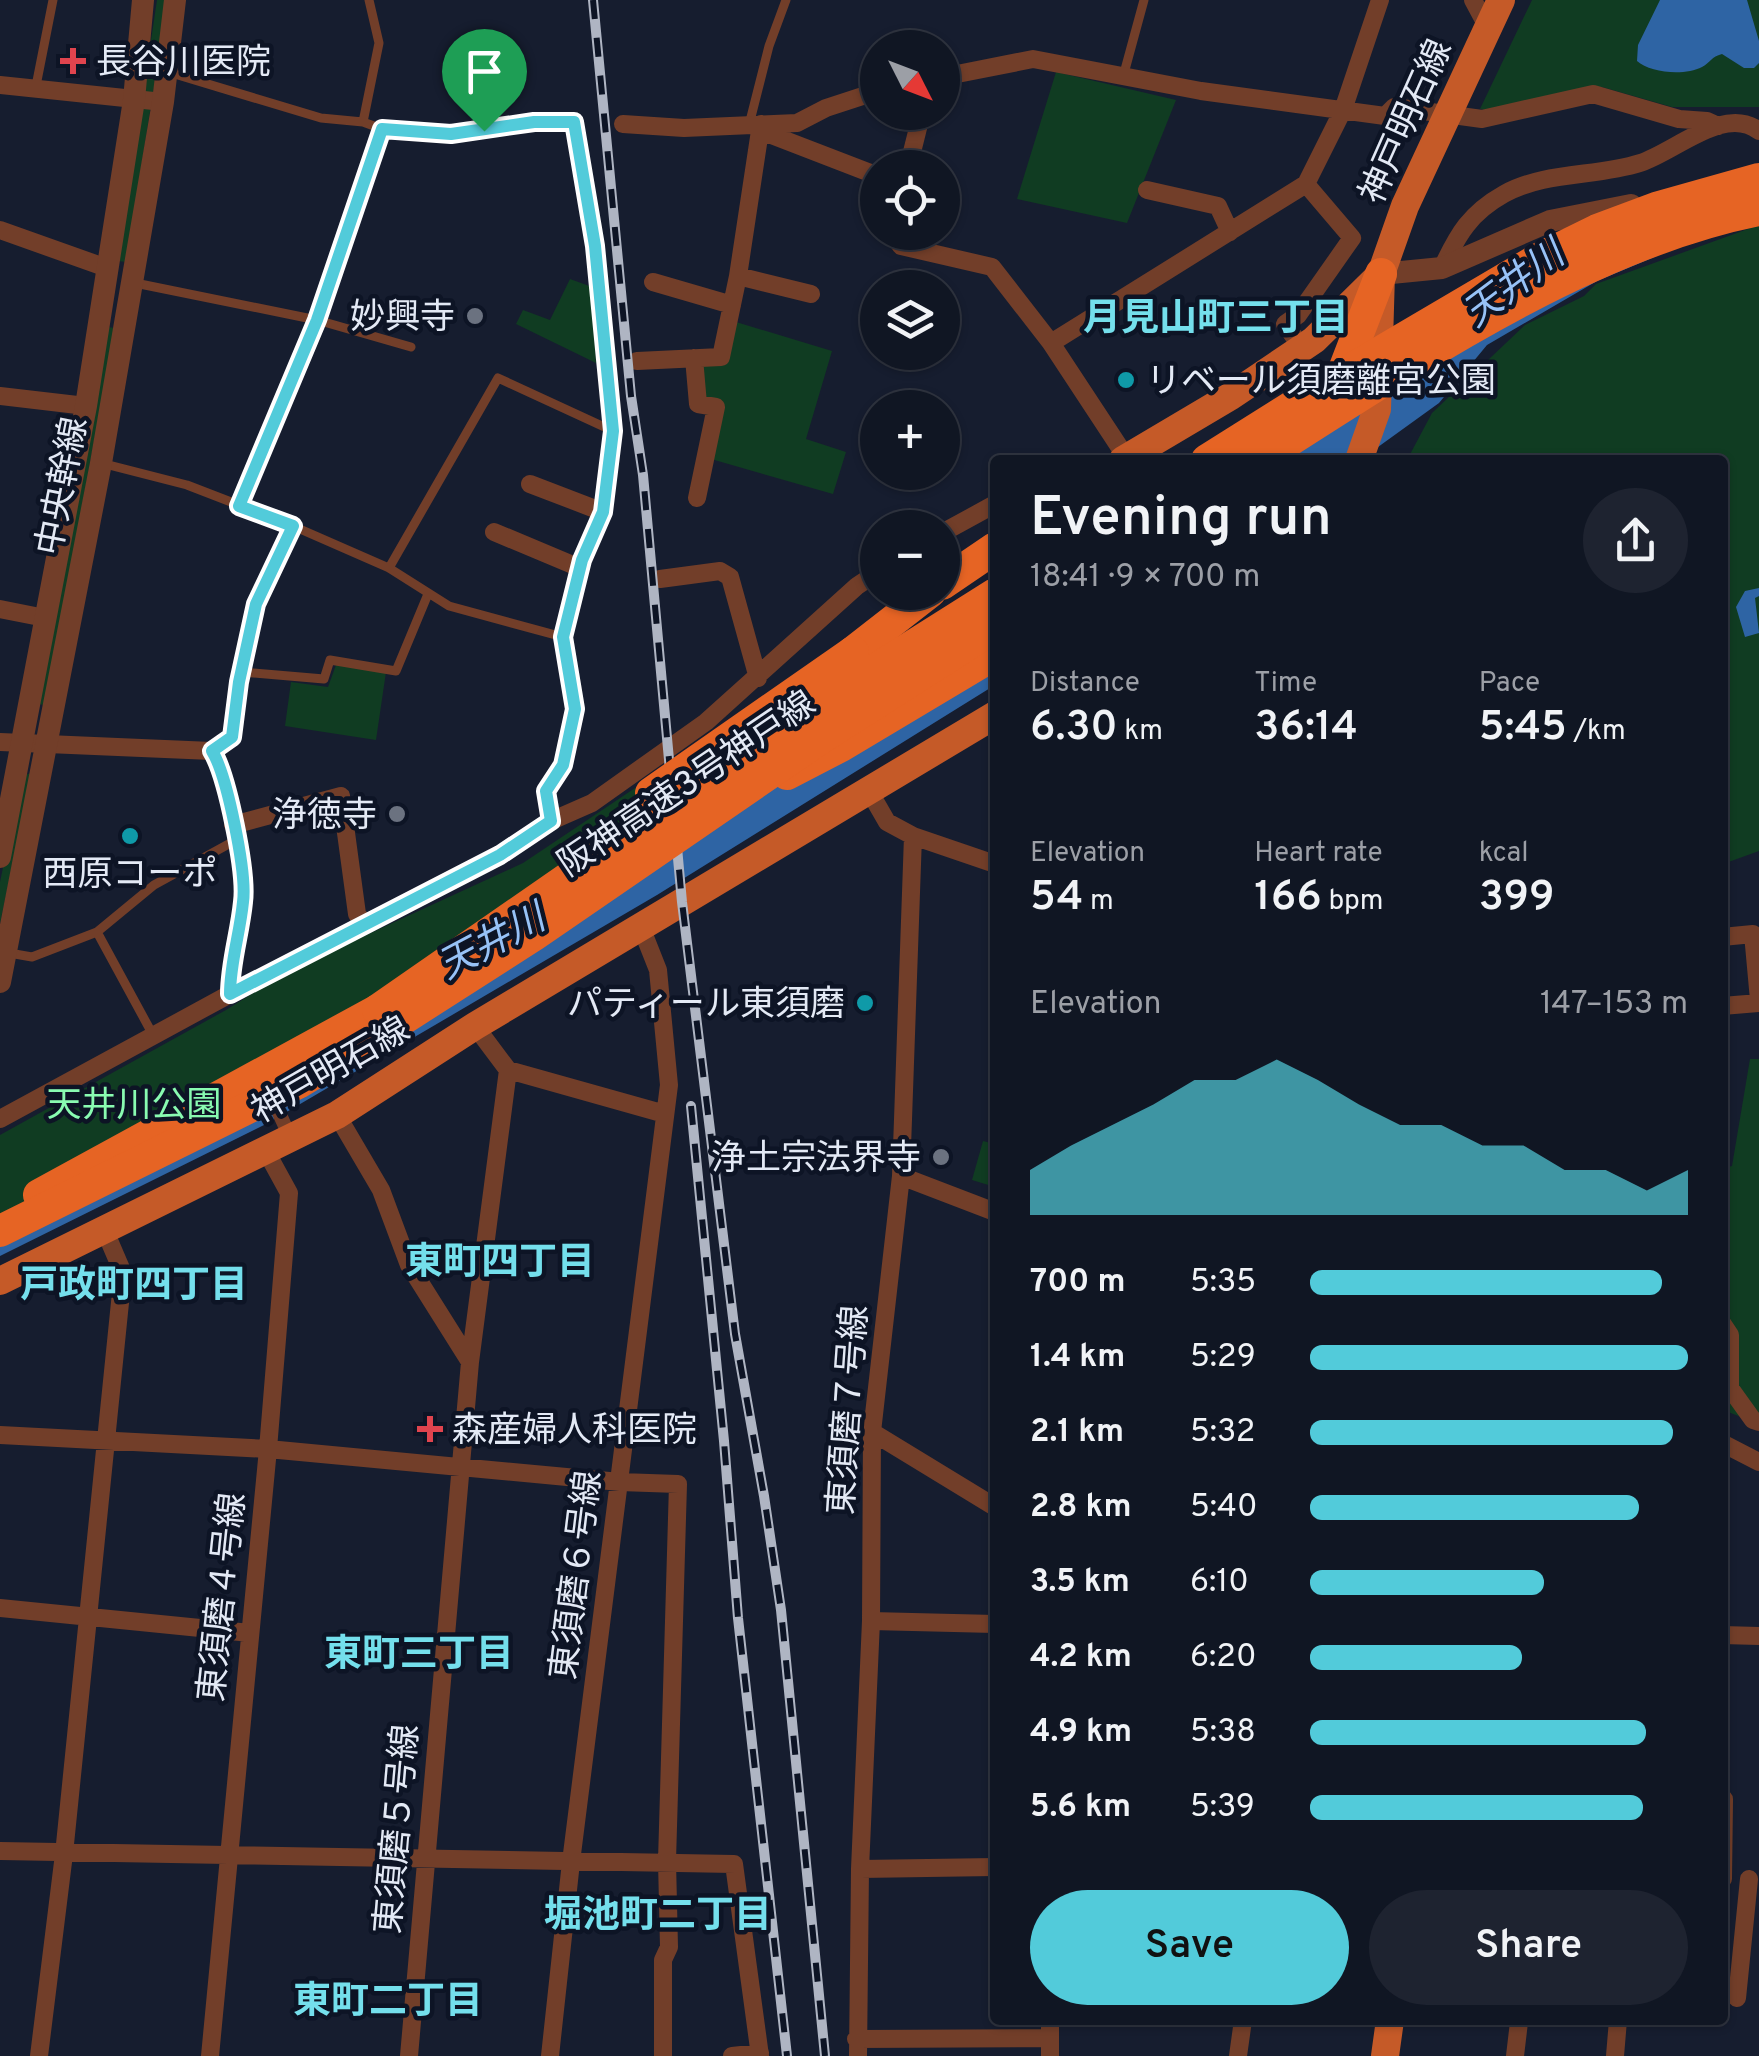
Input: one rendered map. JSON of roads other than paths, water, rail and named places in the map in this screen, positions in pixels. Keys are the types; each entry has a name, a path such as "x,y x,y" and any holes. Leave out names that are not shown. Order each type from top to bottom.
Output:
{"highway":[{"path":"1219,455 1366,391 1481,290 1597,230 1656,208 1759,182"},
{"path":"1267,455 1366,391 1491,319 1612,257 1678,231 1759,210"},
{"path":"1287,455 1342,375 1381,274"},
{"path":"960,572 990,551"},
{"name":"阪神高速3号神戸線","path":"0,1217 378,1010 800,717 990,597"},
{"path":"378,1010 550,864 907,610"},
{"name":"阪神高速3号神戸線","path":"0,1232 298,1083 378,1035 534,936 694,822 990,631"},
{"path":"694,822 842,746 990,657"}],"main road":[{"name":"神戸明石線","path":"1361,455 1381,274 1405,206 1501,0"},
{"name":"神戸明石線","path":"1128,455 1231,396 1302,348 1381,274"},
{"name":"神戸明石線","path":"0,1281 336,1115 475,1026 990,718"},
{"path":"1385,2056 1389,2025"}],"street":[{"name":"中央幹線","path":"0,857 12,742 45,618 86,406 134,100 143,0"},
{"name":"中央幹線","path":"0,982 101,463 168,72 175,0"},
{"path":"1051,343 1306,184 1342,110 1380,0"},
{"path":"1473,0 1488,28"},
{"path":"960,73 1033,59 1201,91 1385,116 1394,107 1482,118 1593,94 1678,119 1707,121 1718,126"},
{"path":"0,85 163,102"},
{"path":"623,124 684,128 797,123 826,108 860,98"},
{"path":"1442,268 1460,229 1501,195 1522,185 1640,163 1729,121 1750,124 1759,131"},
{"path":"757,126 860,169"},
{"path":"637,361 721,357 738,276 757,126"},
{"path":"1381,274 1442,268 1550,221 1759,182"},
{"path":"1302,348 1285,324 1298,315 1352,238 1306,184"},
{"path":"1147,190 1218,206 1230,232"},
{"path":"0,230 107,268"},
{"path":"918,250 992,267 1051,343 1119,455"},
{"path":"738,276 810,294"},
{"path":"653,282 732,305"},
{"path":"694,358 698,404 716,407 697,498"},
{"path":"0,396 86,406"},
{"path":"551,821 546,791 563,765 575,709 563,637 580,568 603,512 613,431"},
{"path":"530,484 603,512"},
{"path":"960,523 990,507"},
{"path":"494,532 580,568"},
{"path":"660,579 720,571 730,577 758,678"},
{"path":"0,1120 230,994 500,855 551,821 592,803 706,722 860,584"},
{"path":"0,609 45,618"},
{"path":"12,742 212,751 222,766 242,856 244,898 230,994"},
{"path":"868,789 887,822 913,836 990,862"},
{"path":"234,832 341,796 357,914 364,924"},
{"name":"東須磨７号線","path":"857,2048 871,1621 872,1432 902,1176 913,836"},
{"name":"東須磨６号線","path":"550,2056 669,1085 658,970 641,927"},
{"path":"1728,936 1753,934 1759,1001 1728,1005"},
{"path":"475,1026 508,1070 664,1114"},
{"name":"東須磨５号線","path":"408,2056 470,1362 508,1070"},
{"path":"262,1078 285,1126"},
{"path":"336,1115 381,1190 409,1266 470,1362"},
{"name":"東須磨４号線","path":"210,2056 289,1193 266,1151"},
{"path":"902,1176 990,1210"},
{"path":"39,2056 64,1854 123,1273 105,1231"},
{"path":"1728,1332 1730,1388 1753,1420 1759,1422"},
{"path":"872,1432 990,1504"},
{"path":"0,1435 268,1448 620,1482 678,1484 667,1861 670,1947 663,1960 663,2056"},
{"path":"1728,1446 1759,1462"},
{"path":"0,1608 250,1633"},
{"path":"871,1621 990,1624"},
{"path":"1728,1636 1759,1636"},
{"path":"0,1851 734,1864 760,2054 732,2056"},
{"path":"860,1869 990,1867"},
{"path":"1728,1879 1754,1879 1737,1998"},
{"path":"1238,2056 1242,2025"},
{"path":"1515,2056 1519,2025"},
{"path":"1615,2056 1618,2025"},
{"path":"857,2048 1050,2038"}],"lane":[{"path":"35,91 53,0"},
{"path":"363,122 380,43 369,0"},
{"path":"757,126 769,46 786,0"},
{"path":"1123,77 1144,0"},
{"path":"168,72 321,118 363,122 382,129 451,134 534,122 574,122 595,246 613,431"},
{"path":"239,506 317,320 382,129"},
{"path":"132,282 317,320 410,347"},
{"path":"389,568 498,378 613,431"},
{"path":"101,463 187,484 293,526 389,568 449,606 563,637"},
{"path":"212,751 232,737 256,604 293,526"},
{"path":"242,672 324,678 330,660 396,671 428,594"},
{"path":"6,953 32,957 97,932 154,885 234,832"},
{"path":"97,932 154,1038"}],"water":[{"path":"1660,0 1747,0 1759,41 1759,63 1754,68 1744,68 1722,54 1686,72 1659,71 1643,65 1637,61 1638,45"},
{"path":"1659,255 1597,281 1487,345 1439,403 1367,455 1288,455 1461,317"},
{"path":"1759,588 1755,598 1759,633 1745,637 1736,607 1745,591"},
{"name":"天井川","path":"990,646 990,688 657,895 266,1124 0,1256 0,1222"}],"railway":[{"path":"593,0 631,396 643,475 682,902 735,1334 781,1610 825,2056"},
{"path":"691,1106 738,1618 787,2056"}],"place":[{"name":"長谷川医院","path":"73,61"},
{"name":"妙興寺","path":"475,316"},
{"name":"リベール須磨離宮公園","path":"1126,380"},
{"name":"浄徳寺","path":"397,814"},
{"name":"西原コーポ","path":"130,836"},
{"name":"パティール東須磨","path":"865,1003"},
{"name":"浄土宗法界寺","path":"941,1157"},
{"name":"森産婦人科医院","path":"430,1429"}],"district":[{"name":"月見山町三丁目","path":"1216,317"},
{"name":"東町四丁目","path":"500,1261"},
{"name":"戸政町四丁目","path":"134,1284"},
{"name":"東町三丁目","path":"419,1653"},
{"name":"堀池町二丁目","path":"658,1914"},
{"name":"東町二丁目","path":"388,2000"}],"park label":[{"name":"天井川公園","path":"134,1104"}]}
